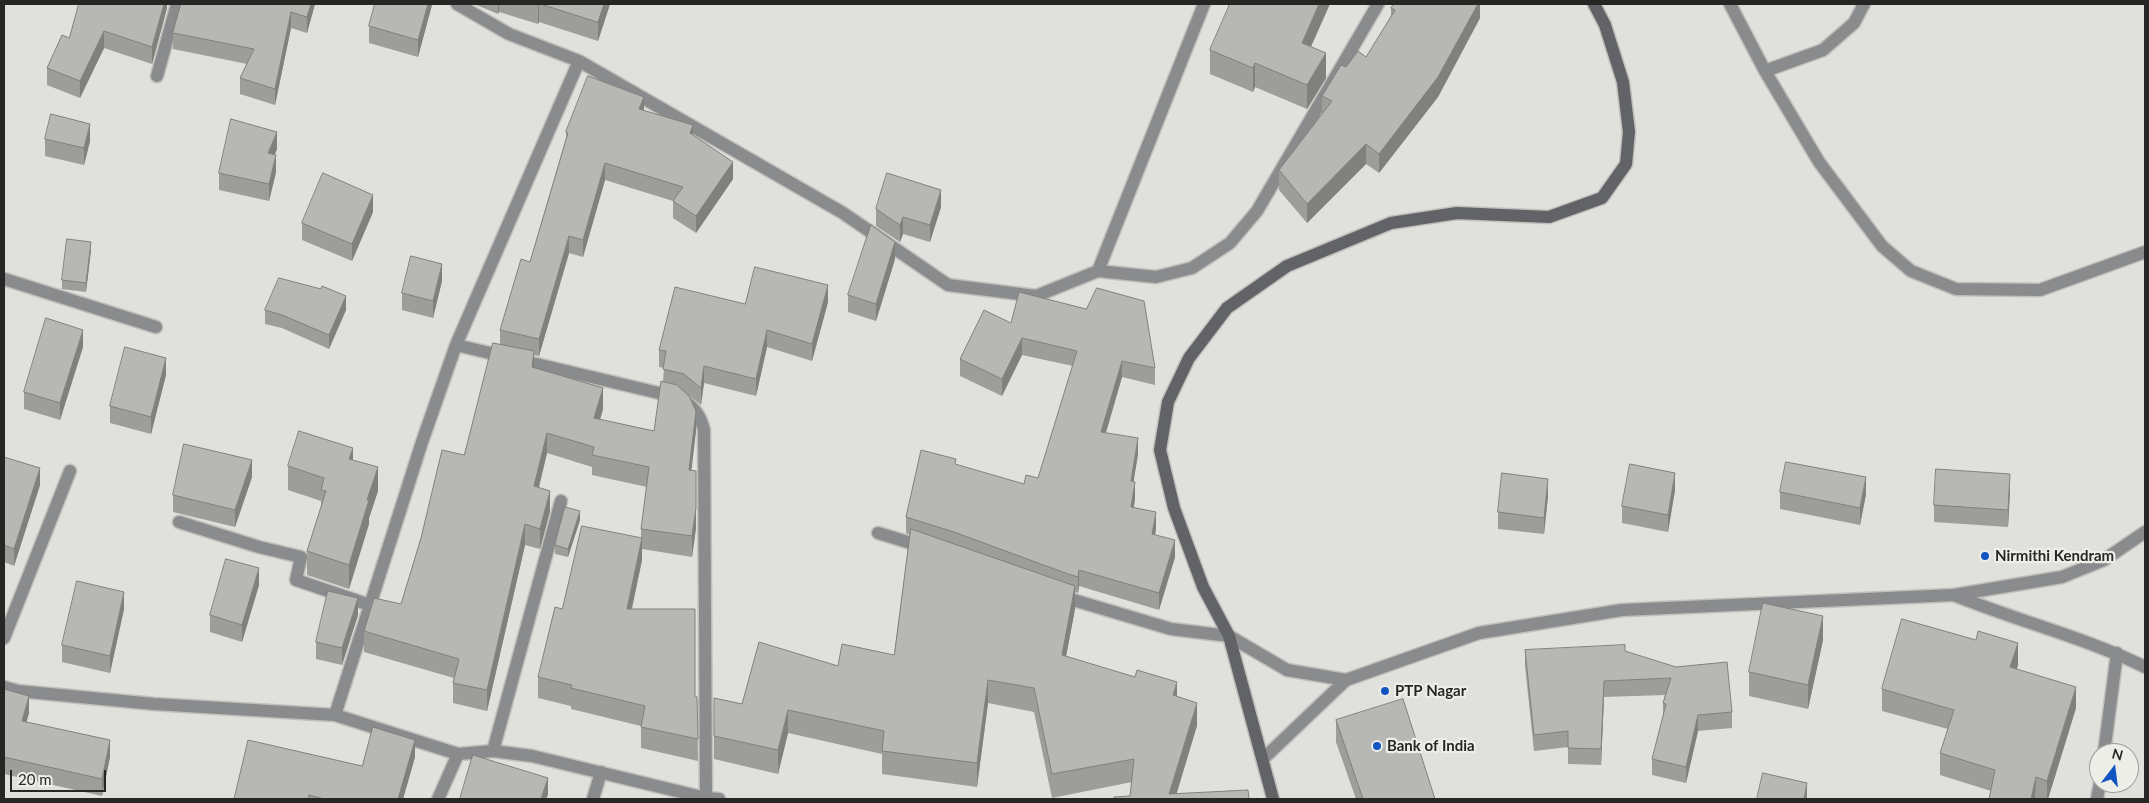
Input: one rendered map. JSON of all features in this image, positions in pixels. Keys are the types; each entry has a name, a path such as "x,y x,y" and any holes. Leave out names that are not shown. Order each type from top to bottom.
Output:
{"main road":[{"path":"1273,799 1264,758 1230,636 1203,587 1174,508 1160,450 1168,402 1188,358 1227,308 1287,266 1391,223 1457,213 1549,216 1602,198 1626,164 1629,132 1623,82 1605,25 1594,4"}],"street":[{"path":"157,76 177,4"},
{"path":"457,4 510,34 579,62 843,213 948,285 1036,296 1098,271 1156,276 1192,268 1230,243 1258,211 1378,4"},
{"path":"1098,271 1204,4"},
{"path":"1730,4 1765,71 1819,162 1882,246 1912,271 1956,289 2040,290 2145,252"},
{"path":"1765,71 1823,50 1854,23 1864,4"},
{"path":"335,716 422,442 456,345 579,62"},
{"path":"4,279 156,327"},
{"path":"456,345 680,398 694,407 701,418 704,430 706,798"},
{"path":"4,638 70,471"},
{"path":"492,751 561,501"},
{"path":"180,522 259,547 301,557 296,580 370,606"},
{"path":"1264,758 1346,680 1479,633 1622,610 1954,595 2062,577 2104,560 2145,532"},
{"path":"878,533 933,550"},
{"path":"1048,592 1171,629 1230,636 1287,670 1346,680"},
{"path":"1954,595 1996,612 2117,654 2145,667"},
{"path":"2105,743 2117,654"},
{"path":"4,687 18,691 154,704 335,716 458,754 492,751 532,756 706,798 719,799"},
{"path":"438,799 458,754"},
{"path":"593,799 601,772"}],"building":[{"path":"79,4 164,4 152,47 104,31 80,81 47,68 62,35 69,38"},
{"path":"181,4 311,4 307,17 291,12 275,89 240,78 254,49 173,33"},
{"path":"375,4 428,4 418,40 369,26"},
{"path":"541,4 604,4 598,22"},
{"path":"1230,4 1319,4 1302,43 1326,53 1307,85 1255,63 1253,68 1210,50"},
{"path":"1394,4 1478,4 1438,77 1379,154 1366,144 1307,204 1279,170 1332,101 1322,96 1341,65 1346,67 1358,51 1366,57 1395,10 1391,8"},
{"path":"588,76 644,97 639,109 693,125 690,133 733,162 696,216 673,201 683,187 605,163 583,240 569,236 539,339 500,330 521,259 530,262 568,133 566,132"},
{"path":"51,114 90,124 84,148 45,139"},
{"path":"231,119 277,132 268,153 276,155 269,184 219,173"},
{"path":"323,173 373,195 352,244 302,223"},
{"path":"887,173 941,190 930,225 903,217 900,225 876,209"},
{"path":"871,225 895,242 876,304 848,295"},
{"path":"67,239 91,242 86,283 62,280"},
{"path":"411,256 442,264 433,301 402,293"},
{"path":"755,267 828,285 812,344 767,330 756,379 704,366 701,388 684,374 663,369 666,351 659,350 675,287 745,304"},
{"path":"279,278 321,289 322,286 346,296 329,335 282,315 265,310"},
{"path":"1097,288 1144,301 1155,368 1122,361 1101,432 1138,438 1131,481 1135,482 1131,507 1156,512 1152,534 1175,540 1159,593 1079,570 1078,577 1068,574 954,532 906,517 921,450 956,459 955,464 1024,484 1026,475 1038,478 1077,351 1022,338 1002,379 960,359 984,310 1011,323 1019,292 1086,309"},
{"path":"46,318 83,330 60,403 24,392"},
{"path":"493,343 534,351 532,367 603,388 594,418 654,431 661,381 677,385 689,396 696,411 689,470 696,471 696,508 692,536 641,529 649,467 592,455 594,447 547,433 534,486 550,491 540,529 525,524 487,690 453,683 459,659 364,631 374,598 401,604 421,538 442,450 464,455"},
{"path":"125,347 166,358 151,417 110,406"},
{"path":"299,431 353,448 349,459 378,467 349,565 307,551 326,491 321,490 324,478 288,466"},
{"path":"184,444 252,460 235,510 173,495"},
{"path":"4,457 40,468 14,549 4,545"},
{"path":"1786,462 1866,477 1860,508 1780,492"},
{"path":"1630,464 1675,473 1668,515 1622,506"},
{"path":"1936,469 2010,474 2008,510 1934,505"},
{"path":"1502,473 1548,479 1544,518 1498,512"},
{"path":"565,507 580,511 568,549 555,545"},
{"path":"582,526 642,538 627,609 695,609 695,696 697,697 698,739 641,727 645,706 571,688 572,685 538,677 555,607 562,609"},
{"path":"911,529 1075,586 1062,655 1135,677 1137,670 1177,682 1173,695 1197,703 1169,794 1248,790 1249,799 1114,799 1114,797 1130,796 1134,759 1052,774 1034,688 988,680 977,763 882,751 884,731 788,710 778,750 714,736 714,698 742,704 759,642 838,666 842,644 894,655"},
{"path":"226,559 259,568 242,625 210,615"},
{"path":"77,581 124,592 110,656 62,645"},
{"path":"328,591 358,598 342,648 316,642"},
{"path":"1763,603 1823,616 1808,685 1749,672"},
{"path":"1902,619 1976,640 1978,631 2018,643 2010,667 2076,687 2047,781 2036,777 2031,799 1989,799 1995,770 1940,753 1954,710 1882,689"},
{"path":"1625,645 1625,651 1676,667 1727,662 1732,712 1698,715 1686,767 1652,759 1666,704 1663,703 1671,678 1604,681 1601,749 1568,748 1568,731 1534,735 1525,650"},
{"path":"4,689 29,696 22,721 110,740 102,779 4,757"},
{"path":"1403,699 1435,799 1363,799 1336,720"},
{"path":"373,727 415,740 398,799 324,799 309,795 308,799 234,799 248,740 362,766"},
{"path":"473,755 548,778 541,799 460,799"},
{"path":"1763,773 1807,783 1804,799 1757,799"}],"place":[{"name":"Nirmithi Kendram","path":"1985,556"},
{"name":"PTP Nagar","path":"1385,691"},
{"name":"Bank of India","path":"1377,746"}]}
